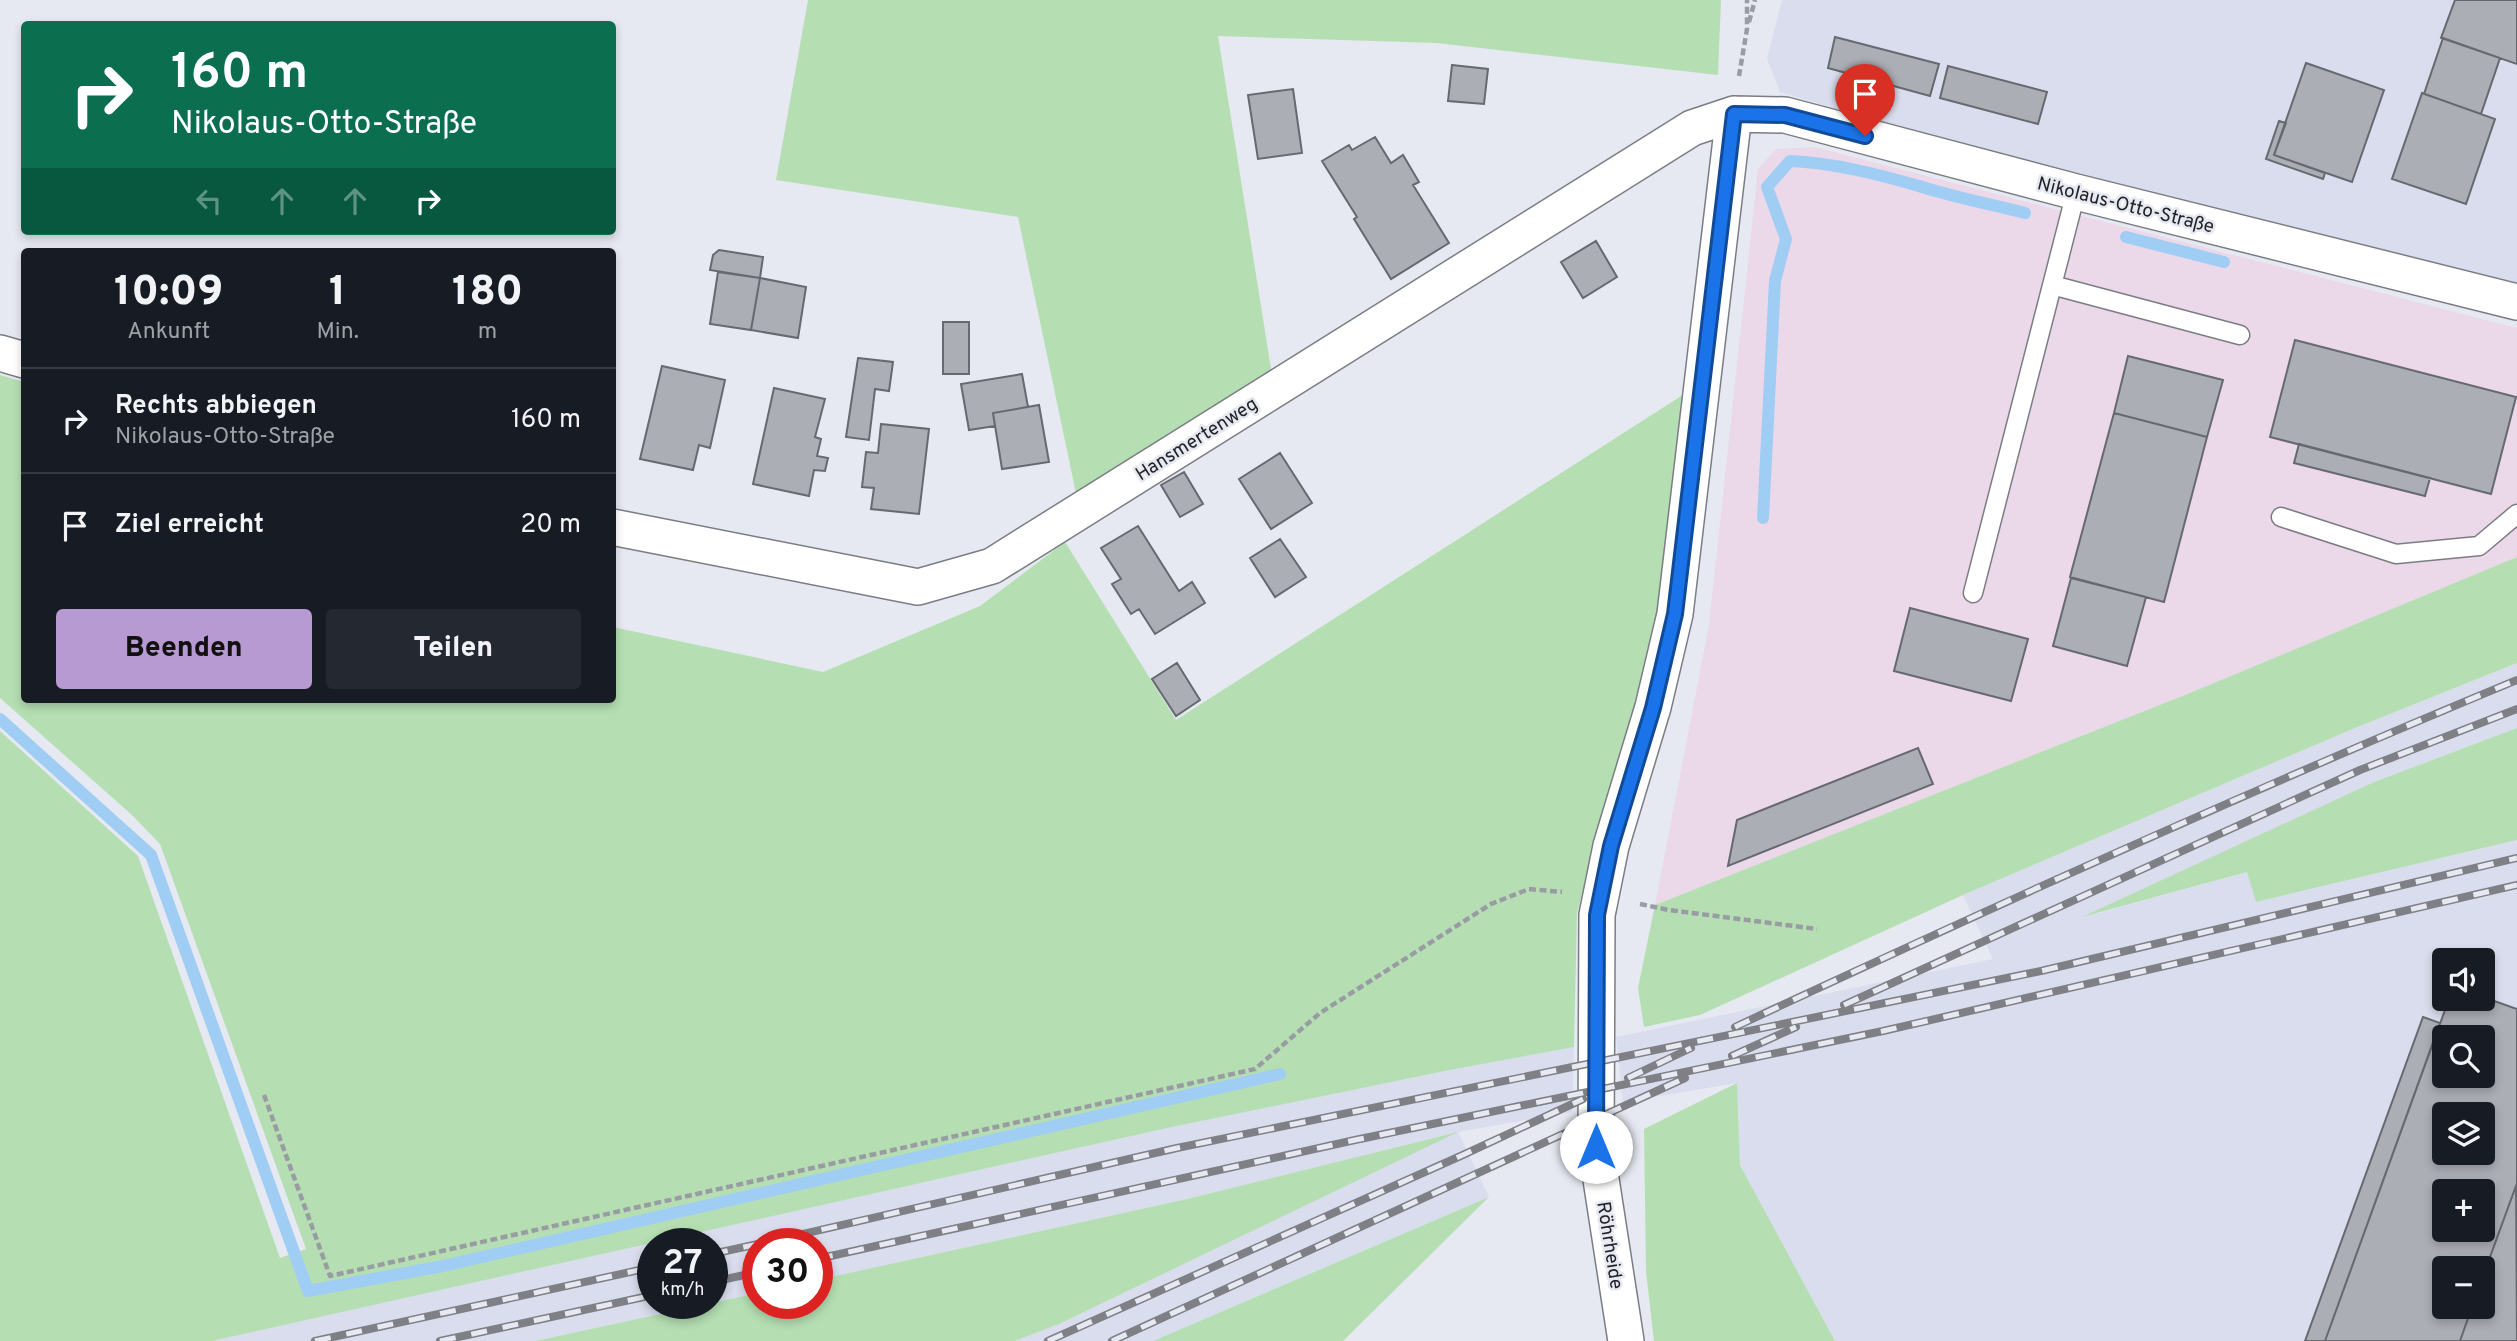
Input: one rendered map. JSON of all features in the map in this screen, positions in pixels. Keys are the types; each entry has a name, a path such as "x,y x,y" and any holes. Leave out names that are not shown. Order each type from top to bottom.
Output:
{"street":[{"name":"Nikolaus-Otto-Straße","path":"1734,114 1785,115 2076,192 2517,302"},
{"name":"Hansmertenweg","path":"616,528 918,587 992,566 1692,128 1734,114"},
{"name":"Röhrheide","path":"1626,1341 1596,1147 1597,915 1611,846 1653,708 1675,614 1734,114"},
{"path":"0,353 21,359"}],"lane":[{"path":"1973,593 2076,192"},
{"path":"2052,285 2240,335"},
{"path":"2281,517 2396,554 2479,546 2517,514"}],"path":[{"path":"1746,0 1747,29 1755,0"},
{"path":"264,1095 330,1276 1255,1069 1320,1013 1491,904 1529,889 1601,895 1669,910 1817,929"}],"shaded area":[{"path":"1782,0 2517,0 2517,287 1963,147 1780,92 1767,59"},
{"path":"1814,147 2517,328 2517,557 2185,695 1655,905 1709,625 1758,169 1776,149"},
{"path":"2517,663 2517,728 2374,782 2088,916 2248,872 2257,902 2517,840 2517,1341 1835,1341 1740,1165 1737,1083 1623,1102 1616,1037 1993,959 1963,895 2355,728"},
{"path":"1574,1047 1572,1112 1458,1132 1489,1197 1153,1341 1015,1341 1059,1324 1454,1133 1187,1199 833,1276 833,1228 742,1228 742,1296 728,1300 728,1228 719,1228 1172,1127"},
{"path":"637,1246 637,1319 535,1341 212,1341"}],"green space":[{"path":"808,0 1721,0 1718,75 1437,43 1218,36 1272,375 1077,498 1018,217 776,180"},
{"path":"0,375 21,381 21,703 616,703 616,628 823,672 980,606 1065,542 1176,720 1689,391 1660,604 1640,696 1598,833 1577,913 1574,1047 1172,1127 719,1228 637,1228 637,1246 212,1341 0,1341 0,731 138,856 280,1258 306,1249 160,844 132,815 0,698"},
{"path":"2517,557 2517,663 2355,728 1963,895 1700,1015 1644,1027 1638,988 1655,905 2185,695"},
{"path":"2517,728 2517,840 2256,902 2247,872 2082,917 2374,782"},
{"path":"1737,1083 1740,1165 1835,1341 1654,1341 1646,1271 1644,1129"},
{"path":"1458,1132 1059,1324 1015,1341 535,1341 637,1319 728,1319 728,1299 742,1296 742,1319 833,1319 833,1276 1187,1199"},
{"path":"1489,1197 1343,1341 1153,1341"}],"building":[{"path":"2455,0 2517,0 2517,64 2441,38"},
{"path":"1835,37 1939,64 1930,96 1828,68"},
{"path":"2443,38 2500,58 2481,114 2424,94"},
{"path":"2306,63 2384,90 2352,182 2274,155"},
{"path":"1452,65 1488,69 1484,104 1448,101"},
{"path":"1948,66 2047,92 2038,124 1940,98"},
{"path":"1293,89 1302,153 1258,159 1248,95"},
{"path":"2422,93 2495,119 2466,204 2392,179"},
{"path":"2279,121 2286,123 2274,155 2325,173 2323,179 2266,159"},
{"path":"1375,137 1391,163 1403,155 1419,182 1413,185 1449,243 1391,279 1322,161 1349,145 1352,150"},
{"path":"1596,241 1617,277 1583,298 1561,262"},
{"path":"719,250 763,257 760,278 710,270 713,255"},
{"path":"718,272 760,278 751,330 710,324"},
{"path":"760,278 806,287 798,338 751,330"},
{"path":"943,322 969,322 969,374 943,374"},
{"path":"2295,340 2516,397 2491,494 2270,437"},
{"path":"2128,356 2223,380 2207,437 2114,413"},
{"path":"858,358 893,362 889,391 875,389 869,440 846,437"},
{"path":"662,366 725,380 710,448 699,445 693,470 640,459"},
{"path":"1022,374 1028,407 993,413 995,426 969,430 961,384"},
{"path":"774,388 825,399 815,437 821,439 817,456 828,458 825,471 814,470 809,496 753,484"},
{"path":"1039,405 1049,462 1002,469 993,413"},
{"path":"2114,413 2207,437 2164,602 2070,577"},
{"path":"881,424 929,429 919,514 871,509 874,488 862,487 866,452 878,453"},
{"path":"2299,444 2430,478 2425,496 2294,463"},
{"path":"1280,453 1312,503 1271,529 1239,479"},
{"path":"1184,472 1203,504 1180,517 1161,485"},
{"path":"1138,526 1179,591 1192,582 1205,603 1155,634 1139,609 1131,614 1112,584 1121,579 1101,548"},
{"path":"1280,539 1306,577 1275,597 1250,558"},
{"path":"2071,578 2146,597 2127,666 2053,646"},
{"path":"1910,608 2028,639 2011,701 1894,671"},
{"path":"1177,663 1200,700 1176,716 1152,679"},
{"path":"1918,748 1933,784 1728,866 1737,820"},
{"path":"2495,1001 2517,1009 2517,1183 2490,1256 2432,1256 2432,1319 2468,1319 2460,1341 2325,1341 2432,1046 2432,1088 2495,1088 2495,1025 2440,1025 2445,1011 2495,1011"},
{"path":"2423,1017 2440,1023 2432,1025 2432,1045 2325,1341 2305,1341"},
{"path":"2516,1186 2517,1341 2460,1341 2468,1319 2495,1319 2495,1256 2490,1256"}],"waterway":[{"path":"1763,518 1775,281 1786,239 1767,187 1790,161 1806,162 1871,173 2025,213"},
{"path":"2126,237 2224,262"},
{"path":"0,719 151,855 308,1291 443,1266 1280,1074"}],"railway":[{"path":"1735,1027 2124,849 2517,680"},
{"path":"1844,1005 2360,770 2517,709"},
{"path":"829,1228 1177,1148 2041,971 2517,858"},
{"path":"833,1255 1355,1140 1883,1031 2517,885"},
{"path":"1732,1056 1796,1027"},
{"path":"1628,1078 1691,1048"},
{"path":"1112,1341 1685,1078"},
{"path":"1048,1341 1583,1099"},
{"path":"728,1251 742,1247"},
{"path":"315,1341 637,1271"},
{"path":"728,1279 742,1275"},
{"path":"440,1341 637,1298"}],"route":[{"path":"1596,1147 1597,915 1611,846 1653,708 1675,614 1734,114 1785,115 1865,136"}]}
